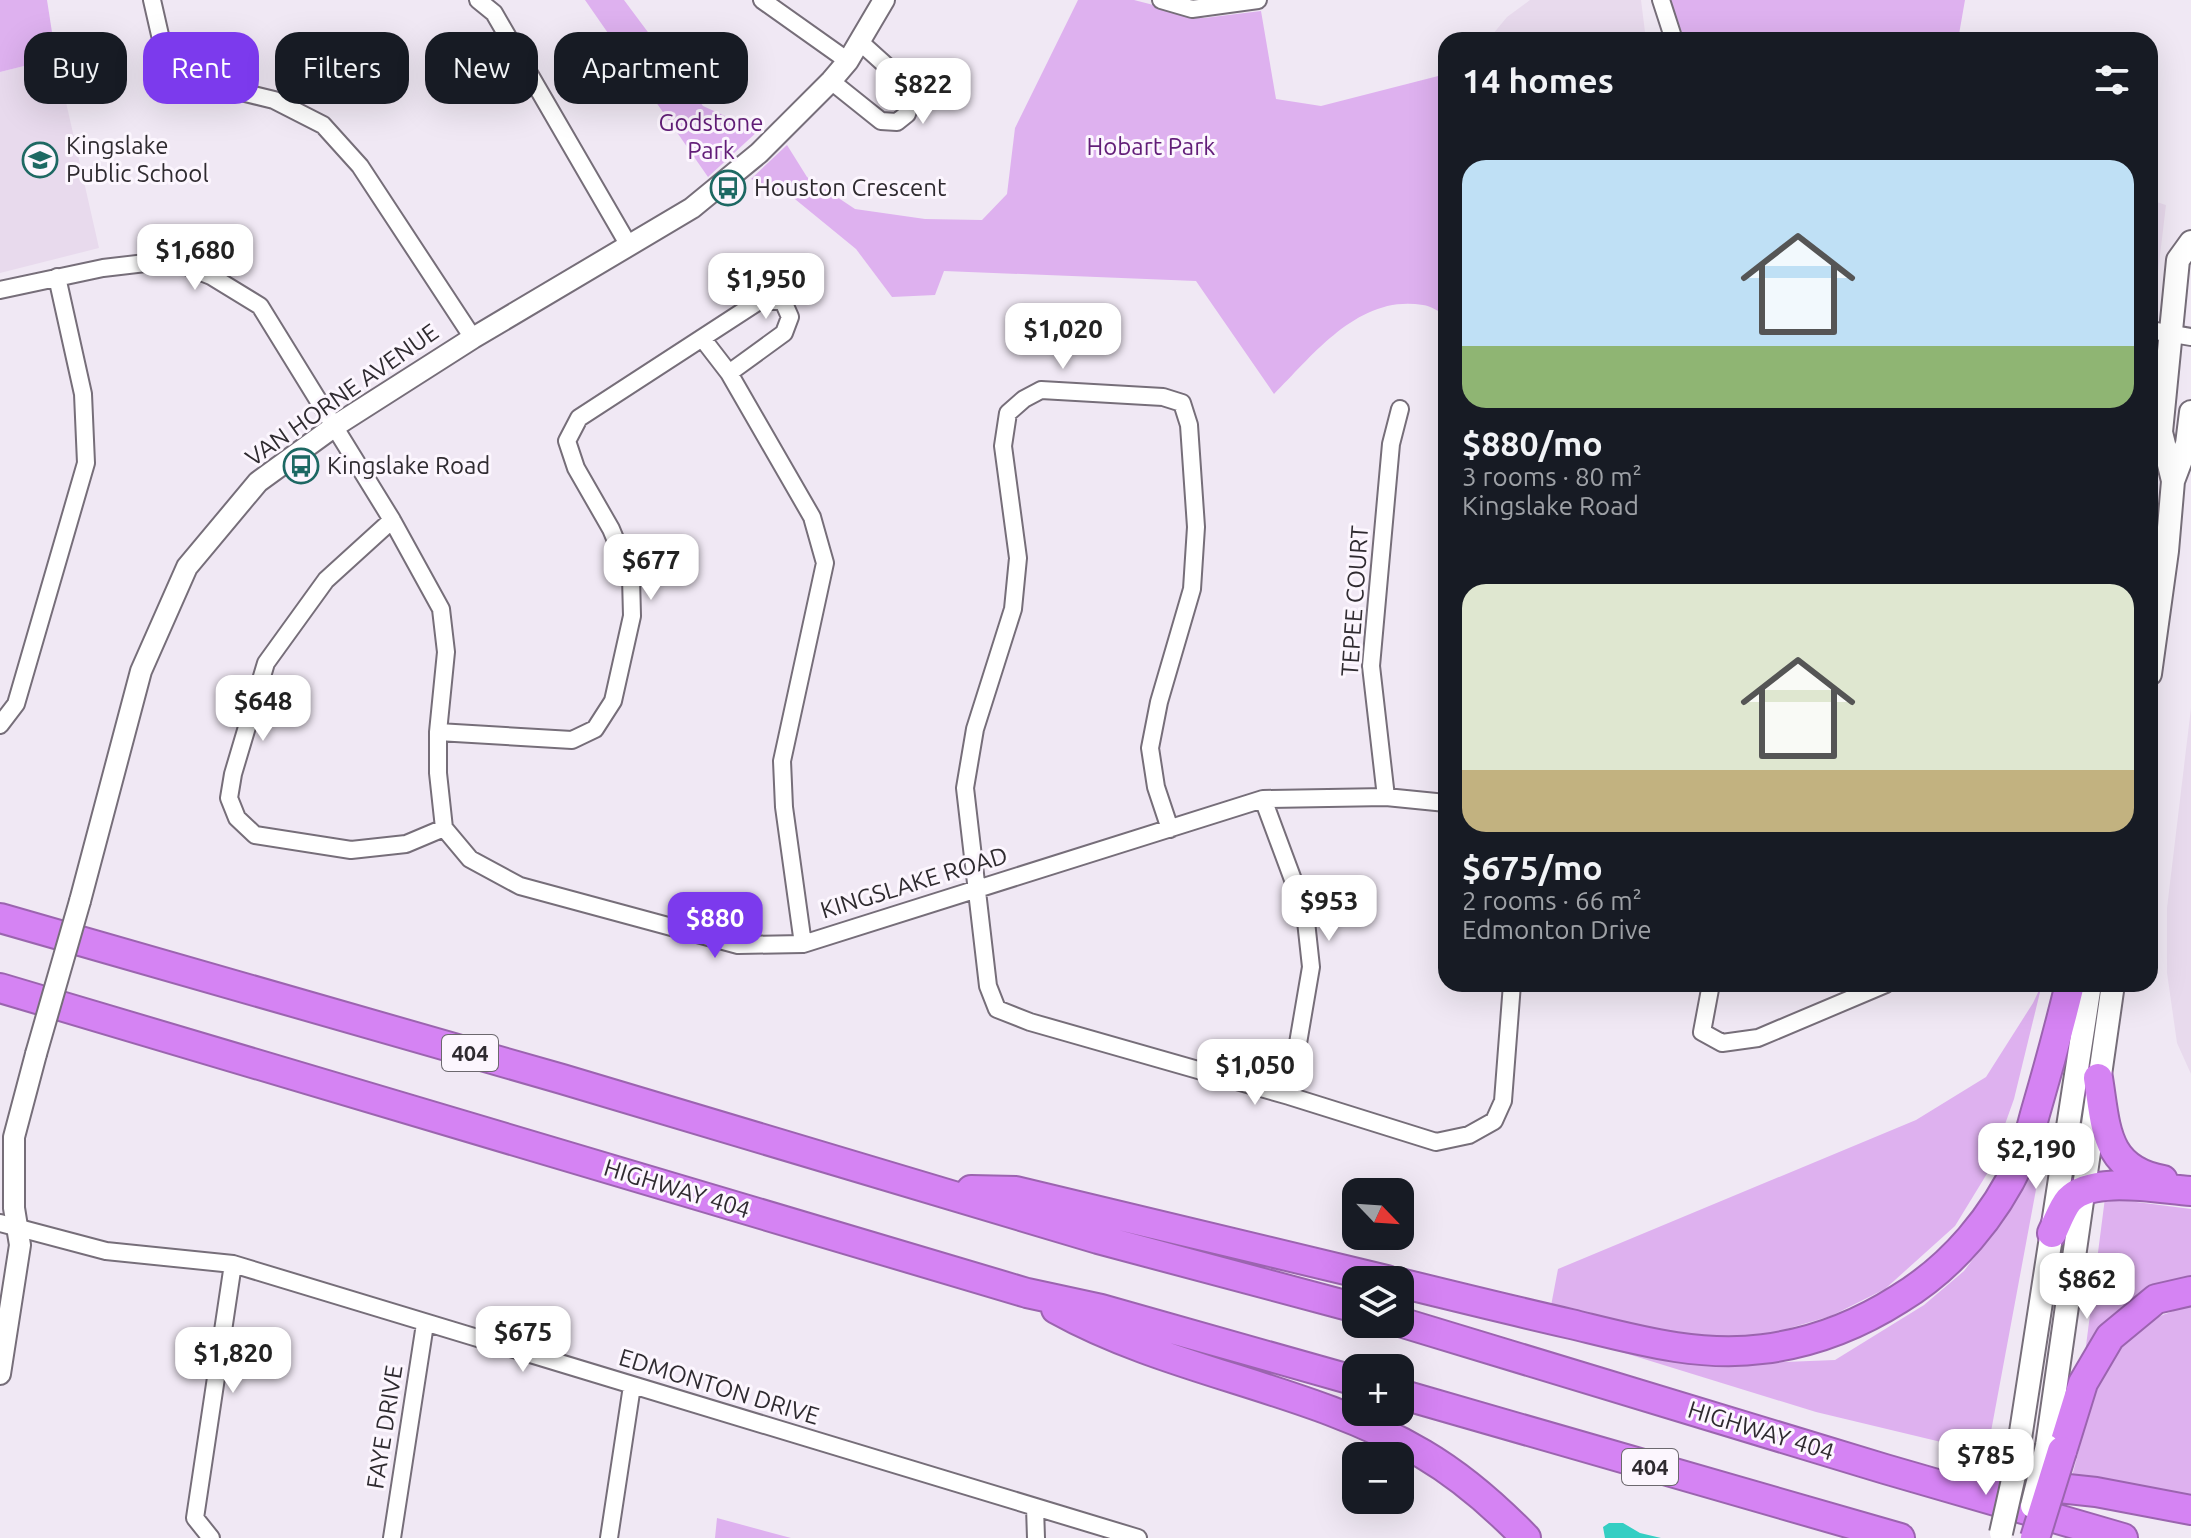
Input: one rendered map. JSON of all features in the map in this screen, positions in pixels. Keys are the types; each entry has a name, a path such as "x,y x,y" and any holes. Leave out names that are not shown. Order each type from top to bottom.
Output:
{"highway":[{"name":"404","path":"0,918 939,1190 1098,1239 1342,1304"},
{"name":"HIGHWAY 404","path":"0,988 1027,1293 1101,1309 1342,1377"},
{"path":"1414,1286 1644,1342 1706,1350 1762,1350 1817,1338 1874,1314 1918,1288 1952,1259 1978,1230 2001,1195 2021,1158 2068,992"},
{"path":"2098,1078 2109,1141 2115,1155 2144,1175 2191,1189"},
{"path":"2052,1233 2068,1201 2082,1189 2100,1185 2191,1189"},
{"path":"939,1190 1016,1191 1342,1269"},
{"path":"2035,1538 2054,1448 2083,1383 2110,1337 2156,1299 2191,1291"},
{"path":"1027,1293 1100,1332 1373,1429 1424,1454 1487,1498 1526,1538"},
{"name":"HIGHWAY 404","path":"1414,1326 2123,1538"},
{"name":"404","path":"1414,1398 1900,1538"},
{"path":"1885,1469 2096,1492 2191,1510"}],"main road":[{"path":"2173,481 2161,432 2178,260 2191,242"},
{"path":"2158,616 2173,481 2187,444 2191,412"},
{"path":"2005,1537 2089,992"},
{"path":"2005,1537 2054,1448 2082,1189 2112,992"}],"street":[{"path":"152,0 170,63 192,80 274,100 323,125 360,166 473,338"},
{"path":"478,0 494,13 628,244"},
{"path":"762,0 848,61"},
{"name":"VAN HORNE AVENUE","path":"0,1374 20,1245 8,1225 14,1137 141,671 187,567 258,482 335,426 473,338 692,208 759,153 831,81 848,61 884,0"},
{"path":"1161,0 1192,9 1258,0"},
{"path":"1661,0 1671,32"},
{"path":"831,81 881,121 897,122 907,114 912,97 901,79 860,42"},
{"path":"0,290 57,277 154,262 186,266 211,276 260,306 392,520 441,609 446,652 438,732 438,773 444,828 406,844 351,850 255,835 237,818 229,798 233,774 266,663 326,580 392,520"},
{"path":"0,725 16,704 86,463 83,394 57,277"},
{"path":"438,732 572,740 595,729 613,701 632,616 631,577 611,529 576,468 567,441 579,418 759,301 783,301 790,317 784,333 729,373"},
{"path":"702,338 729,373 812,517 825,563 782,761 784,807 803,944"},
{"path":"1170,829 1156,787 1150,748 1159,702 1192,589 1196,527 1189,425 1182,403 1163,397 1041,390 1008,413 1003,446 1018,558 1013,609 975,729 965,788 988,986 997,1009 1030,1022 1289,1096 1436,1142 1469,1135 1494,1121 1503,1101 1511,992"},
{"name":"TEPEE COURT","path":"1386,797 1371,666 1391,444 1400,409"},
{"name":"KINGSLAKE ROAD","path":"444,828 470,859 520,886 738,945 803,944 1263,799 1386,797 1438,802"},
{"path":"1263,799 1305,912 1311,967 1289,1096"},
{"path":"1710,992 1702,1032 1722,1043 1758,1038 1867,992"},
{"name":"EDMONTON DRIVE","path":"8,1225 106,1251 233,1264 1138,1538"},
{"path":"211,1538 195,1518 233,1264"},
{"name":"FAYE DRIVE","path":"392,1538 425,1324"},
{"path":"609,1538 632,1386"},
{"path":"1035,1507 1036,1538"}],"shaded area":[{"path":"1530,0 1641,0 1645,32 1495,32 1507,17"},
{"name":"Kingslake Public School","path":"24,66 24,104 66,104 99,248 0,273 0,72"},
{"path":"2158,202 2166,205 2158,272"},
{"path":"2191,708 2191,1074 2177,1043 2167,973 2167,908"},
{"path":"1609,1523 1623,1523 1640,1533 1661,1538 1605,1538 1603,1527"}],"green space":[{"path":"0,0 47,0 52,32 24,32 24,66 0,72"},
{"name":"Godstone Park","path":"585,0 624,0 648,32 607,32"},
{"name":"Hobart Park","path":"1078,0 1134,0 1204,18 1261,11 1276,99 1321,106 1438,76 1438,311 1426,306 1400,304 1358,318 1322,345 1274,394 1196,281 944,271 935,295 892,297 856,249 790,195 751,179 787,145 807,177 855,209 925,219 982,220 1007,194 1015,128"},
{"path":"1671,0 1965,0 1959,32 1682,32"},
{"name":"Godstone Park","path":"657,104 702,104 758,131 708,177"},
{"path":"2040,992 2014,1099 1988,1172 1955,1226 1885,1289 1831,1316 1766,1335 1694,1338 1550,1311 1558,1269 1916,1120 1986,1077"},
{"path":"2048,1125 1987,1453 1816,1412 1589,1342 1732,1364 1835,1360 1924,1305 1964,1271 2010,1210"},
{"path":"2105,1198 2191,1209 2191,1277 2155,1284 2106,1323 2083,1369"},
{"path":"2191,1307 2191,1496 2072,1476 2096,1387 2111,1355 2127,1336 2143,1325"},
{"path":"717,1518 791,1538 715,1538"}],"place":[{"name":"Kingslake Public School","path":"40,160"},
{"name":"Houston Crescent","path":"728,188"},
{"name":"Kingslake Road","path":"301,466"}]}
